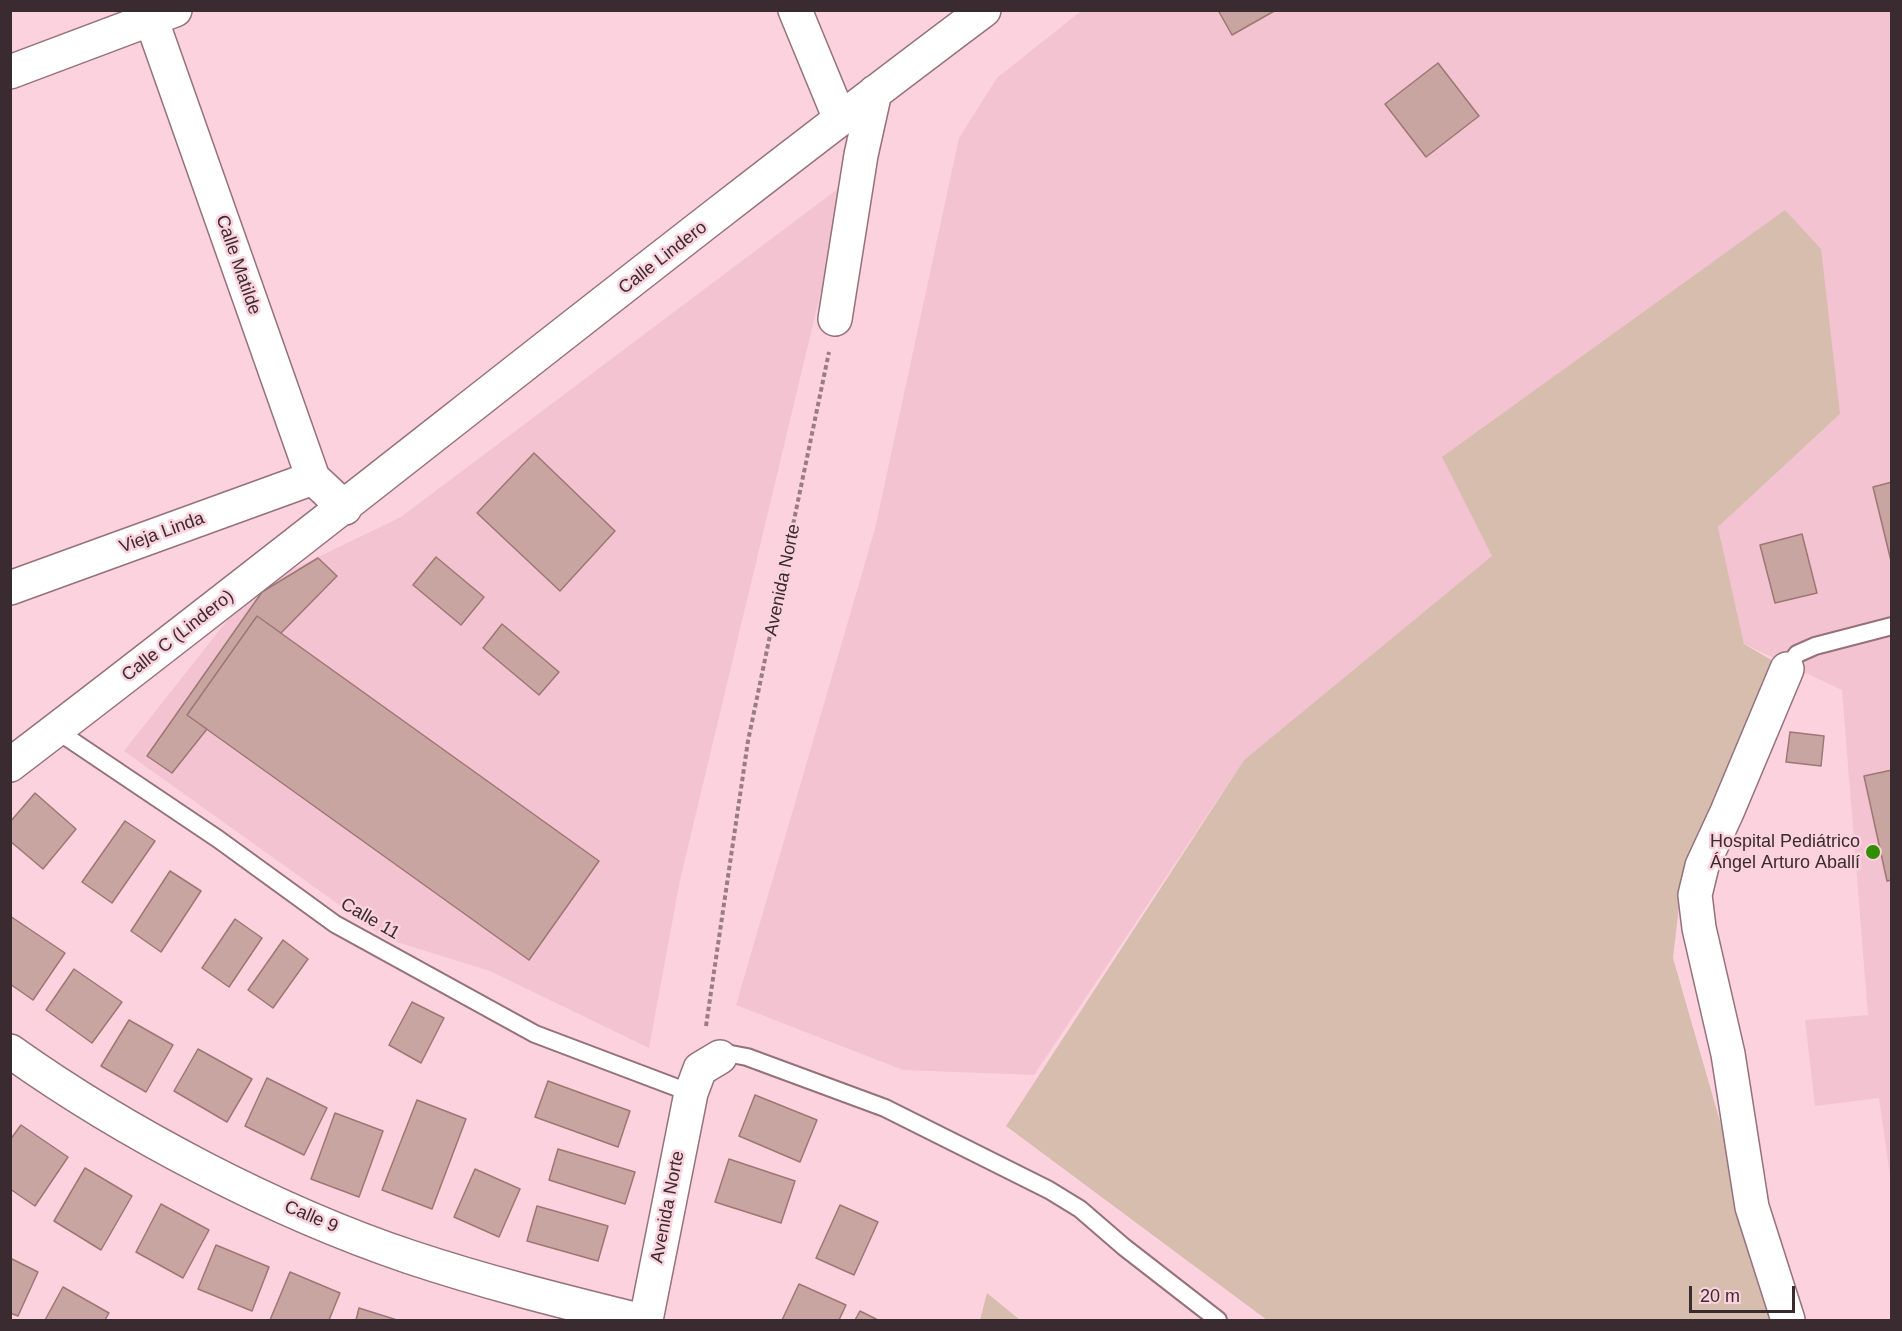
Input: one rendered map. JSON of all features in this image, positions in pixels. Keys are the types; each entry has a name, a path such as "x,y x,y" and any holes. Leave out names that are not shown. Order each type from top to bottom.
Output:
{"street":[{"path":"795,10 840,119"},
{"name":"Calle Lindero","path":"345,508 840,119 984,10"},
{"path":"10,72 158,13"},
{"name":"Calle Matilde","path":"158,13 313,478 345,508"},
{"path":"835,319 861,155 875,92"},
{"name":"Vieja Linda","path":"10,588 313,478"},
{"name":"Calle C (Lindero)","path":"10,765 345,508"},
{"path":"1787,669 1702,866 1695,895 1699,928 1728,1054 1752,1207 1788,1320"},
{"name":"Calle 9","path":"10,1051 116,1119 231,1182 324,1223 408,1256 502,1286 638,1320"},
{"name":"Avenida Norte","path":"646,1320 704,1073"}],"lane":[{"path":"1787,669 1797,654 1815,646 1892,626"},
{"name":"Calle 11","path":"56,730 218,839 335,924 535,1034 704,1073 731,1054 747,1057 874,1103 1049,1190 1087,1214 1124,1247 1218,1320"}],"path":[{"name":"Avenida Norte","path":"704,1073 748,741 835,319"}],"shaded area":[{"path":"1081,11 1891,11 1891,1183 1879,1098 1815,1106 1805,1020 1868,1015 1842,690 1744,644 1718,527 1840,414 1493,556 1244,760 1034,1075 903,1070 736,1005 875,529 959,138 997,78"},
{"path":"847,182 680,880 649,1048 490,971 387,939 124,751 252,589 401,517"},
{"path":"1785,210 1821,249 1840,414 1718,527 1744,644 1787,669 1683,872 1673,958 1777,1320 1267,1320 1006,1126 1244,760 1492,556 1442,457"},
{"path":"987,1293 1020,1320 980,1320"}],"building":[{"path":"1218,10 1276,10 1232,35"},
{"path":"1438,63 1479,116 1426,157 1385,104"},
{"path":"534,453 615,531 560,591 477,513"},
{"path":"1892,482 1892,561 1891,561 1873,487"},
{"path":"1802,534 1817,593 1775,603 1760,545"},
{"path":"436,557 484,597 461,625 413,585"},
{"path":"318,558 337,576 281,633 257,616 187,715 207,729 172,773 147,756 262,592"},
{"path":"257,616 599,861 529,960 187,715"},
{"path":"502,624 559,672 539,695 483,648"},
{"path":"1790,732 1824,736 1821,766 1786,762"},
{"path":"1892,770 1892,880 1887,881 1864,776"},
{"path":"35,793 76,829 43,869 10,841 10,822"},
{"path":"125,821 155,841 112,903 82,882"},
{"path":"170,871 201,891 161,952 131,931"},
{"path":"10,916 65,953 33,1000 10,984"},
{"path":"235,919 262,938 229,987 202,968"},
{"path":"283,940 308,959 273,1008 248,990"},
{"path":"74,969 122,1002 92,1043 46,1010"},
{"path":"412,1002 444,1018 421,1063 389,1045"},
{"path":"129,1020 173,1045 146,1092 101,1066"},
{"path":"198,1049 252,1079 227,1122 174,1091"},
{"path":"267,1078 327,1108 304,1155 245,1126"},
{"path":"548,1081 630,1111 618,1147 535,1117"},
{"path":"755,1095 817,1120 800,1162 739,1136"},
{"path":"417,1100 466,1119 432,1209 382,1190"},
{"path":"335,1113 383,1131 359,1197 311,1179"},
{"path":"21,1125 68,1157 35,1206 10,1189 10,1140"},
{"path":"558,1149 635,1172 625,1204 549,1180"},
{"path":"729,1159 795,1181 781,1223 715,1202"},
{"path":"85,1168 132,1196 101,1250 54,1221"},
{"path":"475,1169 520,1189 499,1237 454,1217"},
{"path":"161,1204 209,1230 183,1278 136,1252"},
{"path":"840,1205 878,1222 854,1275 816,1258"},
{"path":"537,1206 608,1226 598,1261 527,1241"},
{"path":"216,1245 269,1267 252,1311 198,1289"},
{"path":"10,1258 38,1272 18,1316 10,1313"},
{"path":"290,1272 340,1293 329,1320 270,1320"},
{"path":"799,1284 846,1305 839,1320 782,1320"},
{"path":"63,1287 109,1313 105,1320 45,1320"},
{"path":"359,1308 397,1320 356,1320"},
{"path":"860,1311 878,1320 855,1320"}],"place":[{"name":"Hospital Pediátrico Ángel Arturo Aballí","path":"1873,852"}]}
